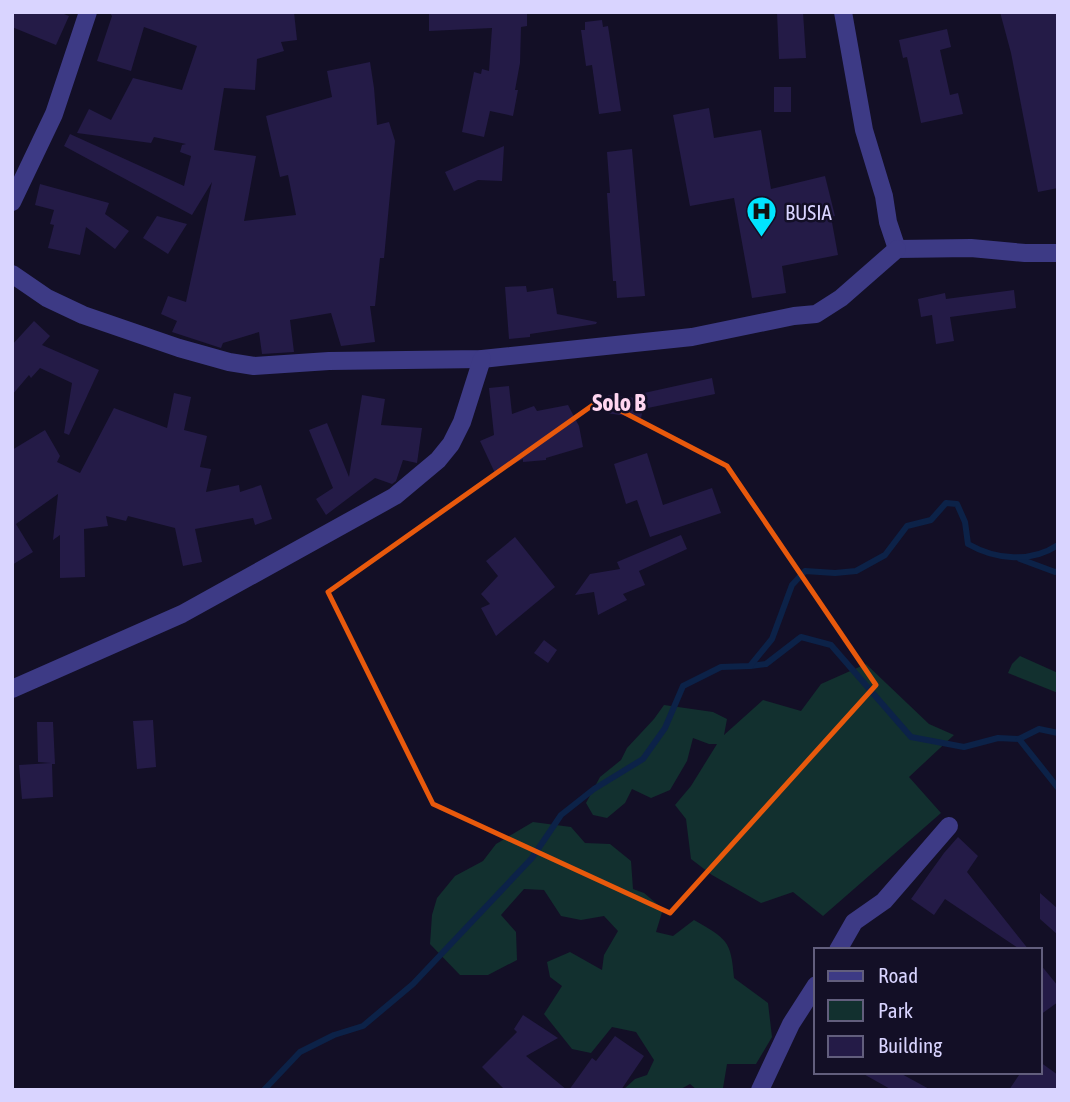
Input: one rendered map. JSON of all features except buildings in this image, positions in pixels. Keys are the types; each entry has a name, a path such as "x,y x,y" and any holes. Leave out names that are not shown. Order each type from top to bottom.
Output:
{"street":[{"path":"12,202 54,114 88,12"},
{"path":"843,12 864,130 897,249"},
{"path":"12,274 47,298 83,316 179,348 254,366 329,361 482,359 692,337 816,314 841,298 897,249 971,248 1058,254"},
{"path":"12,689 182,614 395,496 438,460 451,444 462,422 482,359"},
{"path":"839,948 854,922 884,901 948,826"},
{"path":"760,1090 791,1024 814,988"}],"highlighted area":[{"path":"600,400 727,466 876,685 670,913 433,804 328,592"}],"green space":[{"path":"1020,656 1058,673 1058,693 1008,673"},
{"path":"866,664 929,724 954,735 909,777 941,813 823,916 793,892 761,903 712,875 691,859 686,819 675,805 691,786 717,744 693,738 687,761 670,790 651,798 632,789 625,803 607,818 593,815 586,803 600,777 621,760 627,748 664,705 713,712 727,719 724,735 763,700 801,711 821,684"},
{"path":"533,822 571,827 585,843 610,844 631,861 633,889 644,893 663,909 656,932 673,936 694,920 720,936 731,955 734,978 768,1003 772,1037 756,1064 727,1064 723,1088 697,1090 690,1084 679,1090 623,1090 635,1079 647,1075 654,1060 636,1032 612,1027 591,1053 572,1049 544,1014 562,986 550,977 547,962 570,952 602,970 604,955 618,931 604,916 581,920 561,916 544,890 524,889 501,915 516,932 517,960 488,975 460,975 430,944 432,915 437,898 455,876 483,861 496,844"}],"waterway":[{"path":"264,1090 300,1052 334,1035 363,1026 413,984 532,858 561,815 594,789 643,759 665,728 683,686 721,667 750,666 772,639 792,585 805,571 856,571 885,555 907,526 931,520 946,503 957,504 965,522 968,544 979,549 1002,556 1025,557 1048,551 1058,545"},
{"path":"1020,559 1058,571"},
{"path":"750,666 766,664 801,637 831,645 911,737 964,747 998,738 1019,739 1039,729 1058,733"},
{"path":"1019,739 1058,788"}],"place":[{"name":"BUSIA","path":"762,239"}],"district":[{"name":"Solo B","path":"619,402"}]}
